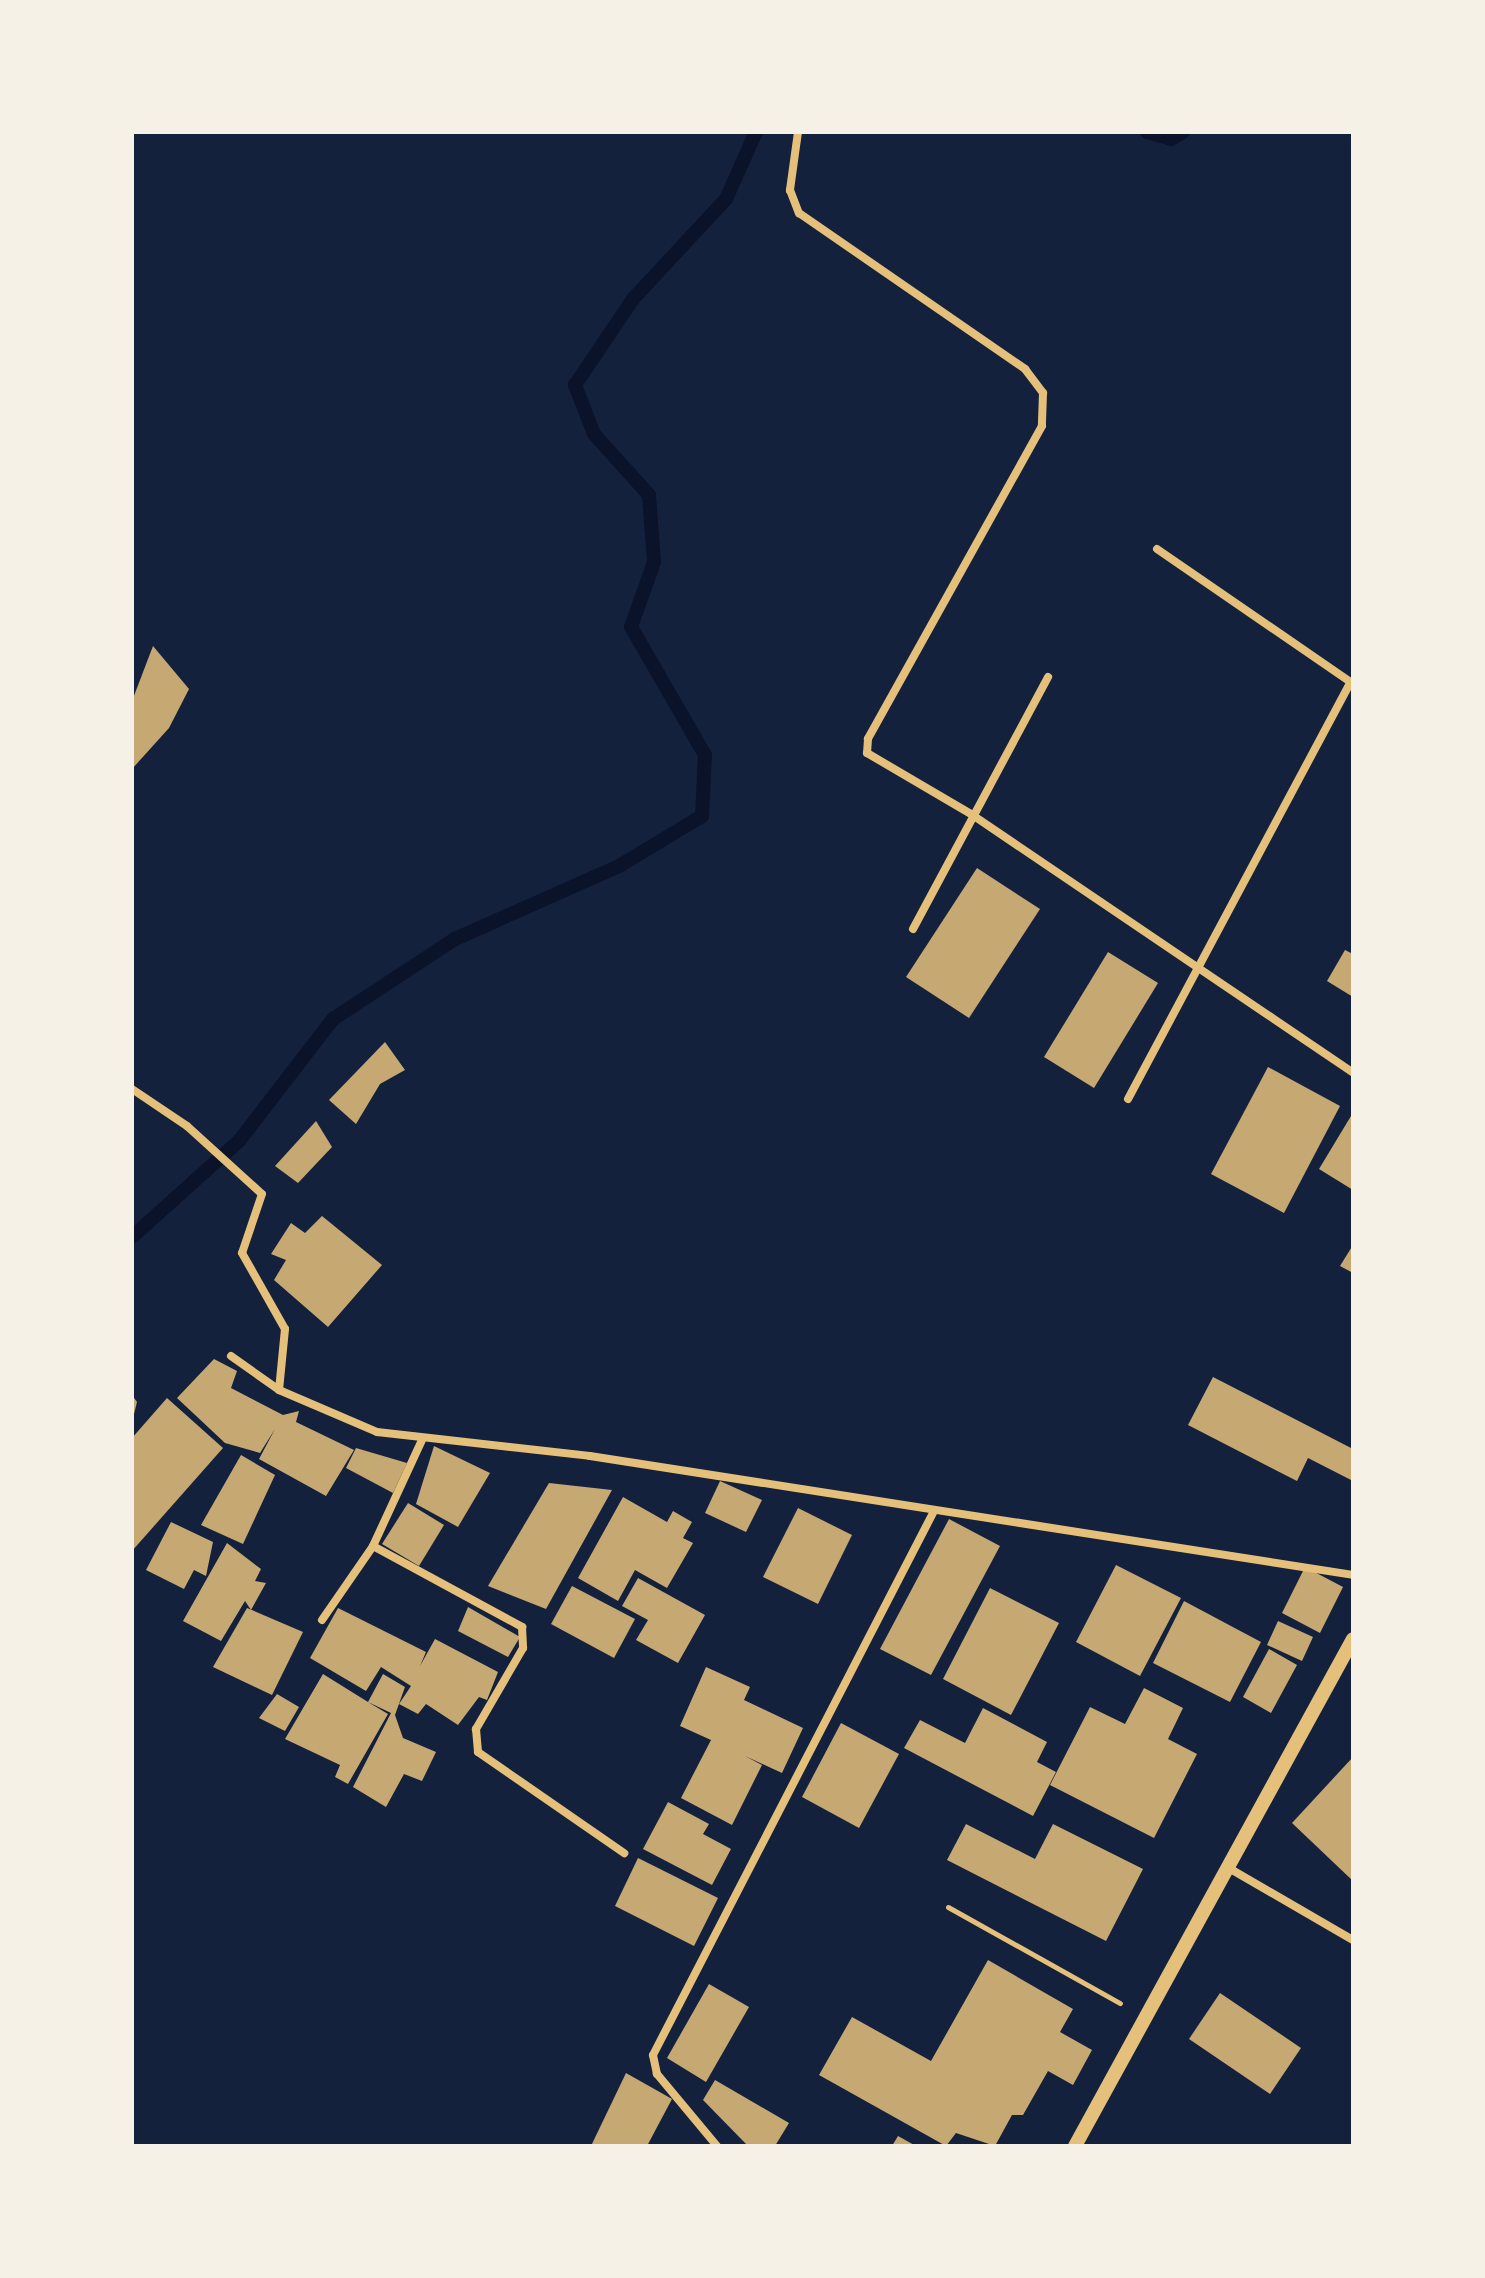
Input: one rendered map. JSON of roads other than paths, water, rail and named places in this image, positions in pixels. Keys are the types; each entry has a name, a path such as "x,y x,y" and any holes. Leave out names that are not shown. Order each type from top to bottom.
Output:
{"street":[{"path":"798,132 790,190 799,213 1025,369 1043,393 1042,426 866,747 872,759 971,814 1353,1073"},
{"path":"1128,1099 1194,967 1352,683 1157,549"},
{"path":"913,929 971,814 1048,677"},
{"path":"132,1089 187,1126 256,1185 261,1203 242,1253 279,1310 288,1354 280,1386"},
{"path":"231,1356 349,1424 423,1438 590,1456 1353,1575"},
{"path":"322,1620 373,1546 423,1438"},
{"path":"717,2146 657,2074 653,2055 934,1511"},
{"path":"373,1546 522,1627 523,1648 476,1729 478,1752 624,1853"},
{"path":"1075,2146 1353,1639"},
{"path":"1226,1867 1353,1940"}],"waterway":[{"path":"132,1237 239,1141 333,1019 455,939 619,866 702,816 705,755 631,627 654,562 649,495 594,434 575,385 633,299 726,199 756,132"},
{"path":"1147,132 1171,139 1183,132"}]}
